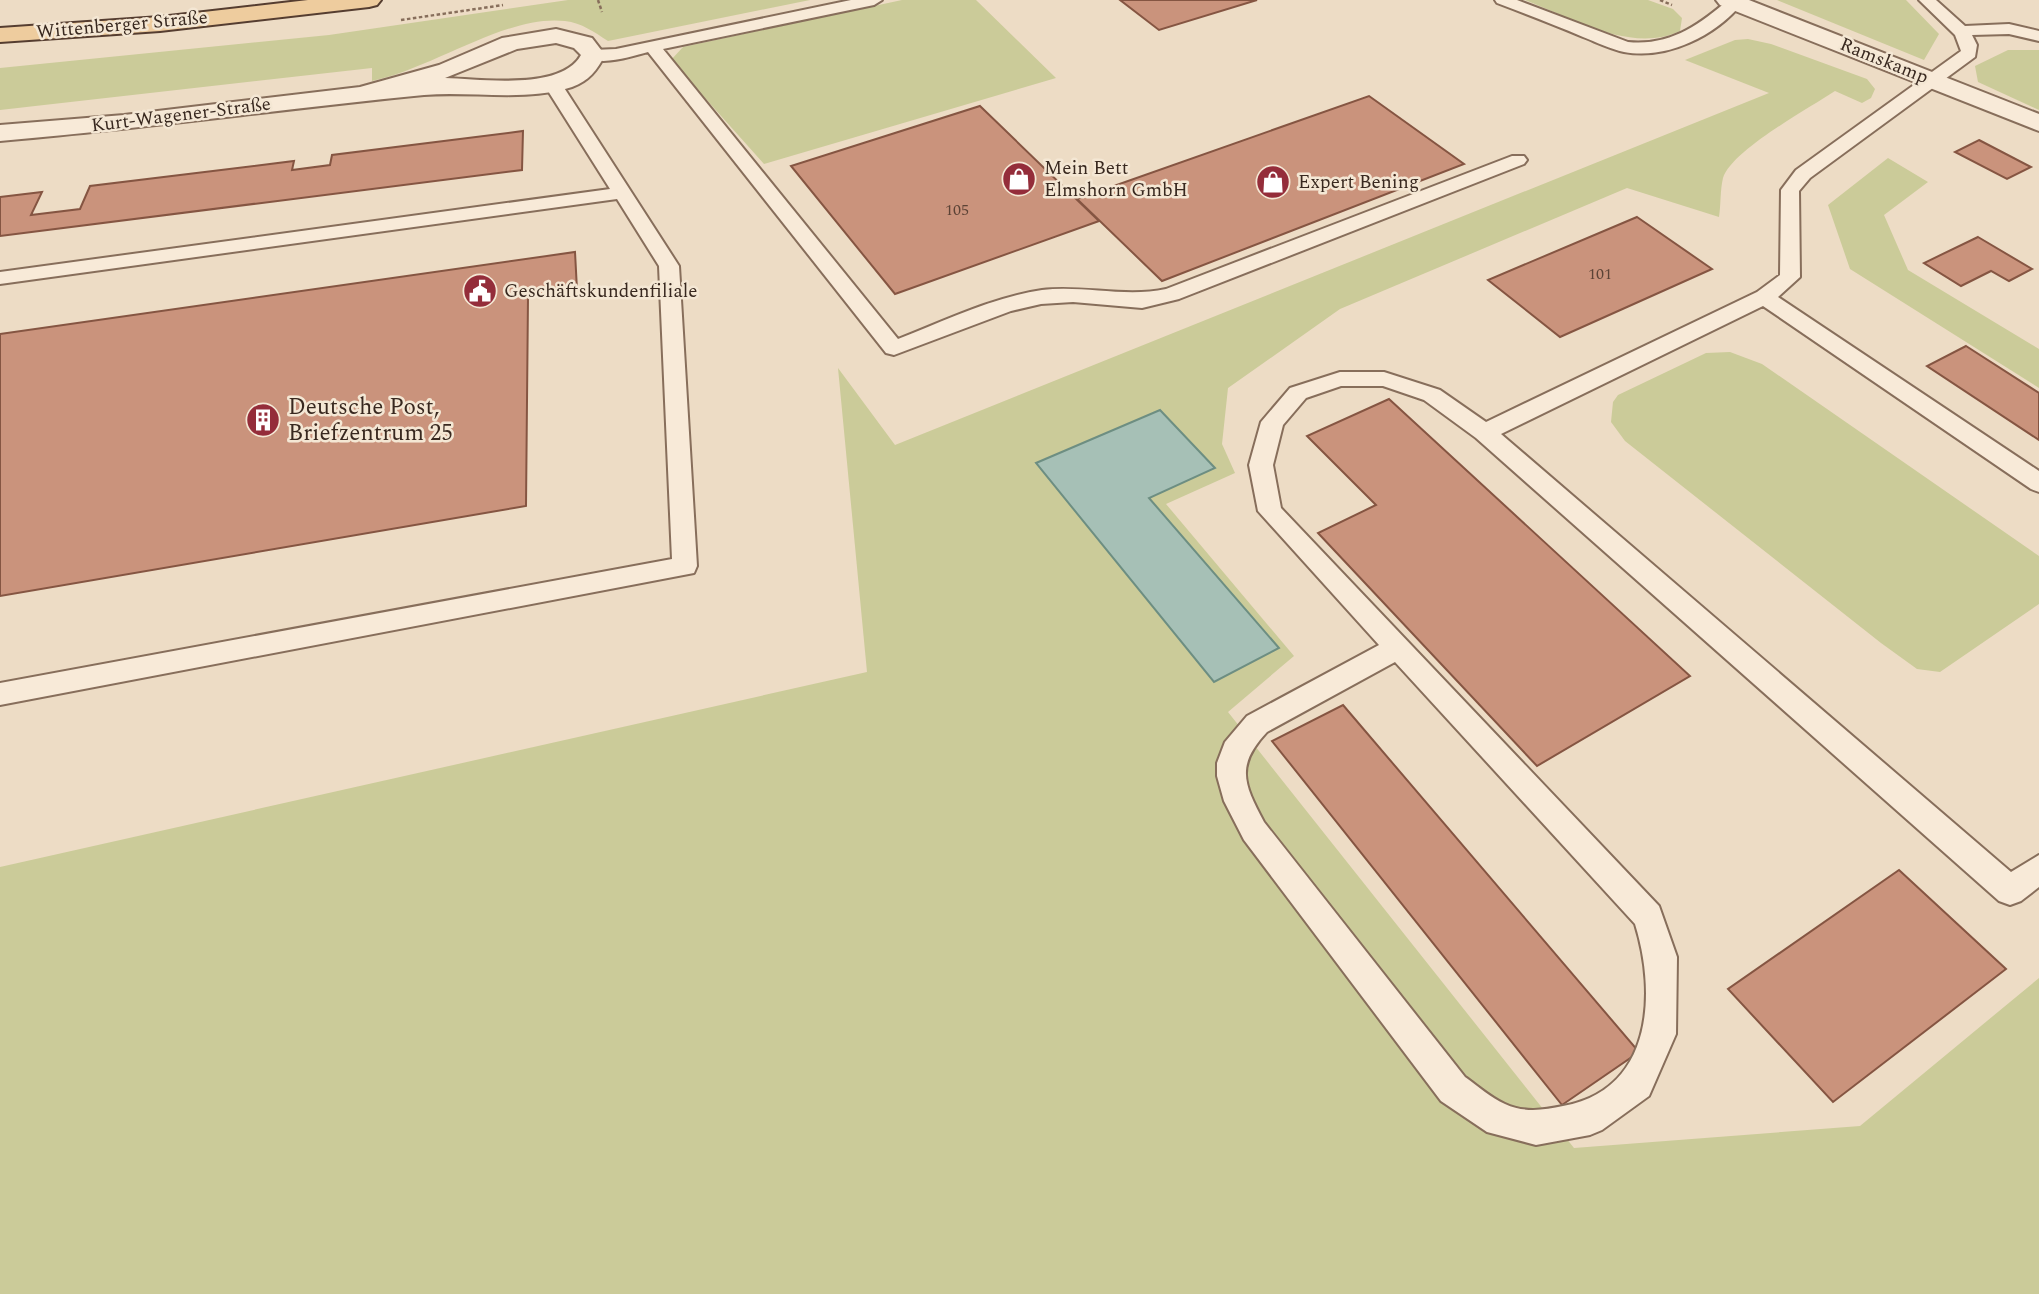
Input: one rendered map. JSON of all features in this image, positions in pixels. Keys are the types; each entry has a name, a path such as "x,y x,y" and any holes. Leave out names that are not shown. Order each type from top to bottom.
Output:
{"main road":[{"name":"Wittenberger Straße","path":"0,35 160,24 369,0"}],"street":[{"name":"Ramskamp","path":"1732,1 2039,123"},
{"name":"Kurt-Wagener-Straße","path":"0,133 124,123 443,86 532,87 578,74 586,68 593,55 583,43 574,39 556,36 537,38 510,43 419,79 361,94"}],"lane":[{"path":"593,55 652,46 874,0"},
{"path":"1503,0 1639,50 1669,46 1694,36 1732,1"},
{"path":"1484,432 1764,297 1790,277 1790,190 1803,174 1969,53 1970,46 1960,31 1927,0"},
{"path":"1960,31 2009,29 2039,36"},
{"path":"652,46 894,348 1005,306 1041,297 1073,295 1142,301 1172,294 1518,160"},
{"path":"0,694 685,566 669,266 552,83"},
{"path":"0,278 622,193"},
{"path":"1764,297 2039,483"},
{"path":"1398,649 1257,724 1238,741 1230,761 1233,792 1254,831 1453,1089 1499,1120 1536,1128 1590,1118 1637,1084 1660,1034 1661,957 1647,916 1270,511 1261,465 1272,422 1298,393 1340,379 1384,379 1432,396 1484,432 2010,891 2039,869"}],"green space":[{"path":"568,0 810,0 608,41 577,24 543,21 494,34 419,66 372,81 372,68 0,110 0,68 329,35"},
{"path":"902,0 976,0 1056,78 764,164 671,60 683,47"},
{"path":"1525,0 1648,0 1673,9 1682,18 1680,31 1661,37 1622,36 1582,24"},
{"path":"1777,0 1906,0 1939,34 1924,60"},
{"path":"1748,39 1771,44 1867,79 1875,89 1871,98 1862,103 1835,91 1740,155 1723,178 1719,217 1627,188 1340,309 1228,388 1222,444 1235,473 1166,504 1294,656 1228,712 1574,1148 1860,1126 2039,978 2039,1294 0,1294 0,867 867,672 838,368 895,445 1769,93 1685,60 1735,40"},
{"path":"2008,50 2039,50 2039,110 1978,82 1975,66"},
{"path":"1888,158 1928,182 1884,215 1908,270 2039,349 2039,388 1850,269 1828,205"},
{"path":"1730,352 1762,364 2039,556 2039,604 1940,672 1917,669 1625,441 1611,422 1613,402 1618,395 1706,353"}],"shaded area":[{"path":"1160,410 1215,468 1149,498 1279,648 1214,682 1036,463"}],"building":[{"path":"1120,0 1257,0 1159,30"},
{"name":"Expert Bening","path":"1369,96 1464,164 1162,281 1077,199"},
{"path":"980,106 1099,221 895,294 791,166"},
{"path":"523,131 522,170 0,236 0,197 42,192 31,215 80,209 90,186 294,161 292,170 330,165 332,155"},
{"path":"1979,140 2031,167 2007,179 1955,152"},
{"path":"1637,217 1712,269 1560,337 1488,280"},
{"path":"1978,237 2032,269 2009,281 1991,271 1961,286 1924,263"},
{"name":"Deutsche Post, Briefzentrum 25","path":"575,252 577,290 528,297 526,506 0,596 0,334"},
{"path":"1966,346 2039,393 2039,440 1927,366"},
{"path":"1389,399 1690,676 1537,766 1318,533 1376,505 1307,436"},
{"path":"1343,705 1639,1052 1562,1105 1272,741"},
{"path":"1899,870 2006,969 1833,1102 1728,989"}],"place":[{"name":"Mein Bett Elmshorn GmbH","path":"1019,179"},
{"name":"Expert Bening","path":"1273,182"},
{"name":"Geschäftskundenfiliale","path":"480,291"},
{"name":"Deutsche Post, Briefzentrum 25","path":"263,420"}]}
